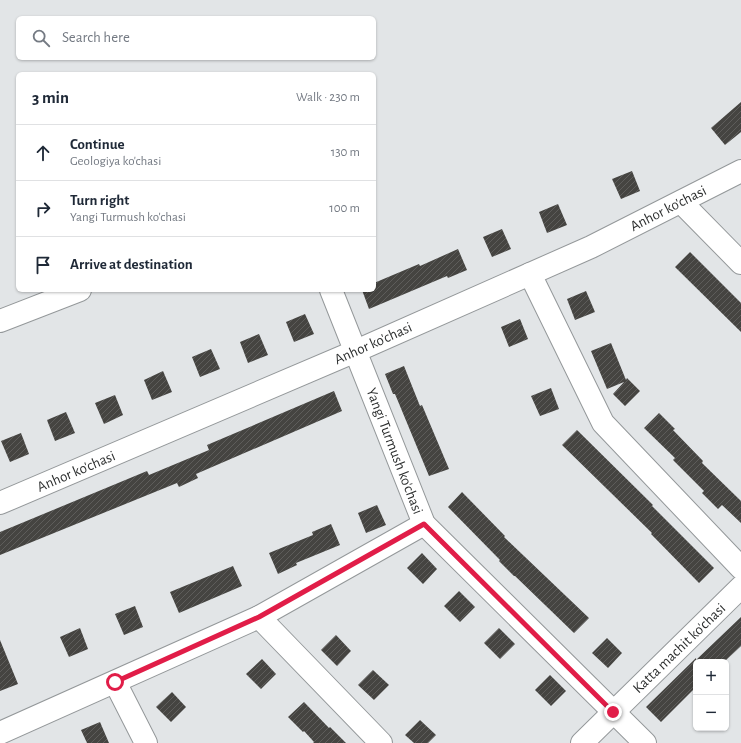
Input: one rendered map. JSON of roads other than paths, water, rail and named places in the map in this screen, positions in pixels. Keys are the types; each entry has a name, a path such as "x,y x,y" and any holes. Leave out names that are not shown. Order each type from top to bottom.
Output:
{"street":[{"name":"Anhor ko'chasi","path":"0,503 356,352 591,247 741,171"},
{"path":"681,202 741,262"},
{"path":"530,274 603,423 741,568"},
{"path":"0,321 75,292"},
{"name":"Yangi Turmush ko'chasi","path":"332,292 424,524 645,743"},
{"path":"0,733 259,617 424,524"},
{"name":"Katta machit ko'chasi","path":"582,743 741,587"},
{"path":"259,617 381,743"},
{"path":"115,682 146,743"}]}
